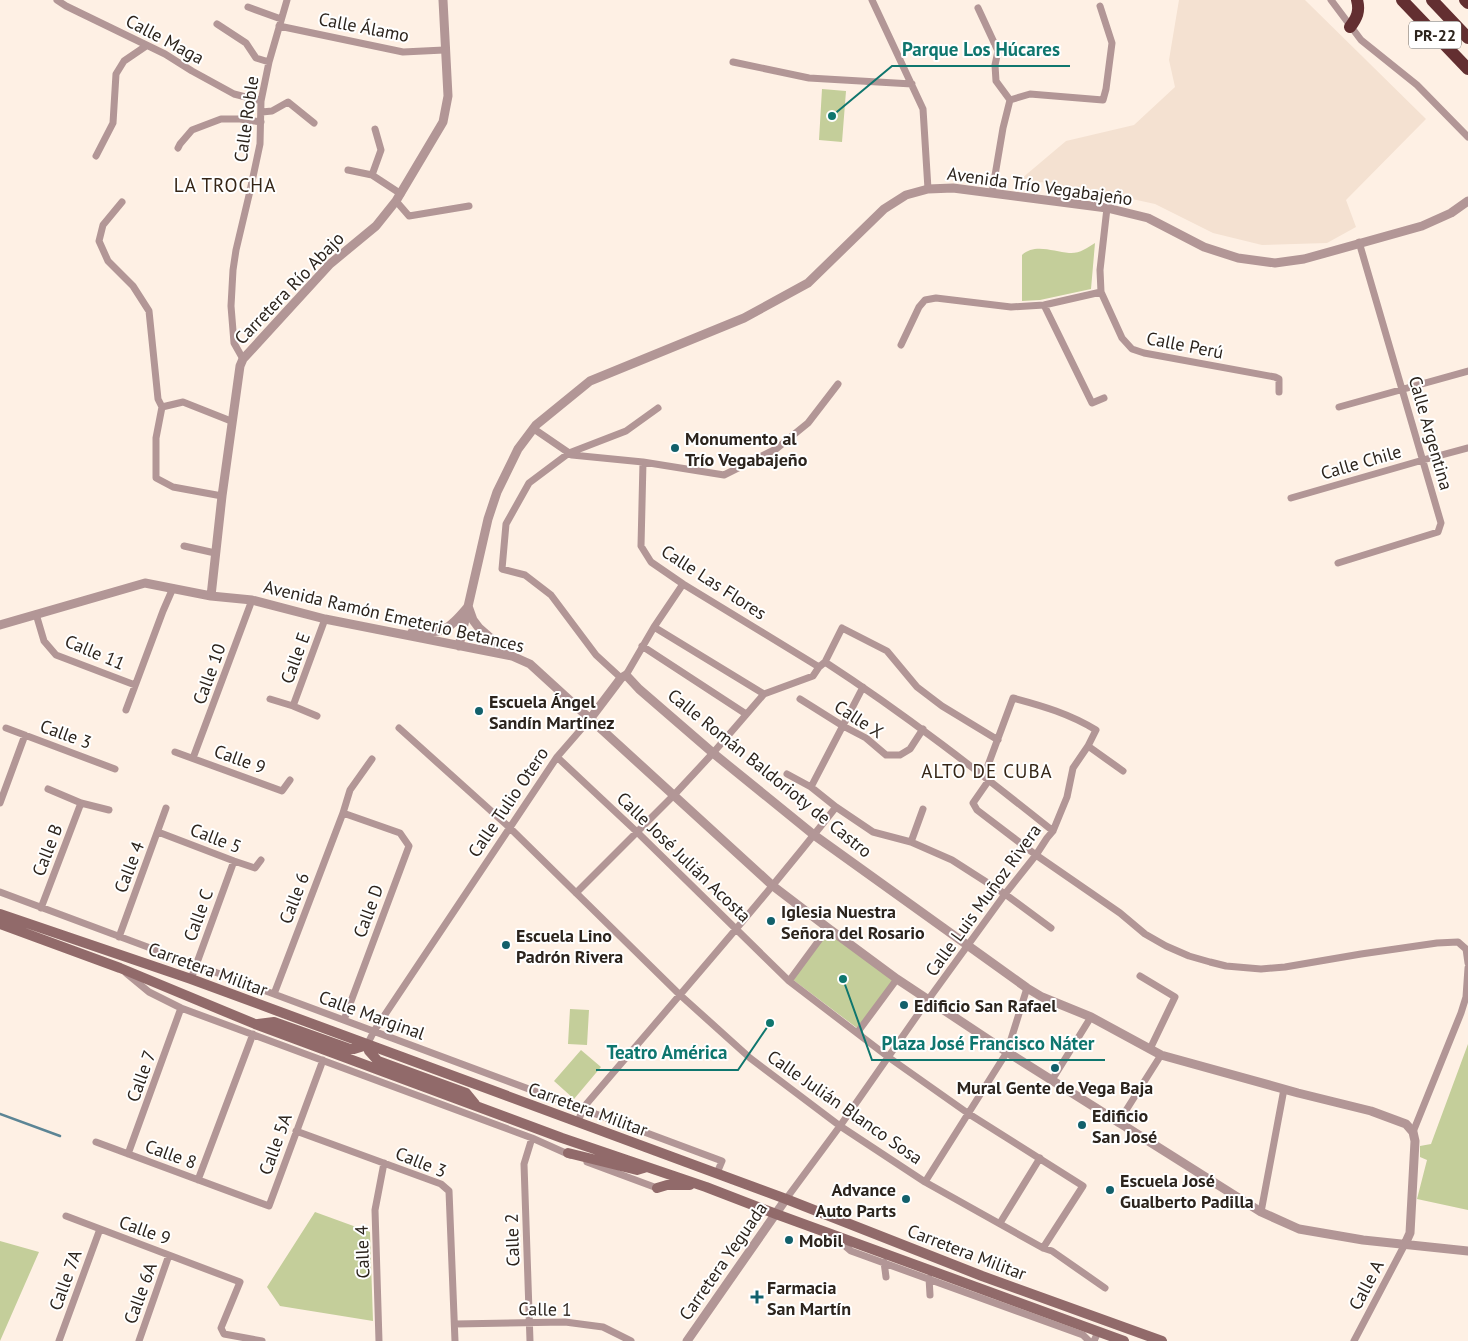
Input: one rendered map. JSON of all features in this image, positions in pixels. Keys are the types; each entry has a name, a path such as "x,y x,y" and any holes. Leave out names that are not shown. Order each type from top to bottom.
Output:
{"highway":[{"path":"1350,27 1357,17 1359,10 1357,0"},
{"name":"PR-22","path":"1402,0 1468,69"},
{"name":"PR-22","path":"1432,0 1468,38"},
{"path":"1465,0 1468,3"}],"main road":[{"name":"Carretera Militar","path":"0,914 191,979 717,1173 982,1276 1162,1341"},
{"name":"Carretera Militar","path":"0,924 120,968 254,1029 475,1104 562,1138 706,1187 1096,1336 1124,1341"},
{"path":"254,1029 274,1022 350,1049 367,1045 369,1051 378,1061 466,1093 475,1104"},
{"path":"568,1154 637,1170 648,1167"},
{"path":"657,1188 667,1184 706,1187"}],"street":[{"name":"Calle Maga","path":"57,0 165,54 234,94 262,101"},
{"name":"Calle Roble","path":"243,359 234,343 231,306 232,270 258,153 262,101 269,62 287,0"},
{"name":"Carretera Río Abajo","path":"210,596 240,366 243,359 330,264 376,226 398,198 444,122 448,96 444,50 443,0"},
{"path":"872,0 923,109 928,189"},
{"path":"1331,0 1360,40 1417,85 1468,137"},
{"path":"1010,100 1030,94 1103,100 1112,43 1100,6"},
{"name":"Calle Álamo","path":"248,7 280,22 403,52 444,50"},
{"path":"978,8 998,51 995,65 996,81 1010,100"},
{"path":"217,24 246,43 256,58 269,62"},
{"path":"96,156 113,123 116,74 124,61 146,46"},
{"path":"733,62 809,78 912,84"},
{"path":"992,193 1002,128 1010,100"},
{"path":"262,112 272,111 288,102 314,123"},
{"path":"178,148 192,130 220,120 240,119 261,122"},
{"path":"372,175 381,150 375,128"},
{"path":"348,170 372,175 398,198 409,216 469,206"},
{"name":"Avenida Trío Vegabajeño","path":"459,646 488,519 497,492 518,449 536,425 590,381 744,318 808,283 884,209 906,195 928,189 953,188 1107,208 1148,218 1204,247 1238,258 1275,263 1304,259 1359,242 1422,226 1451,213 1468,201"},
{"path":"122,202 104,225 99,241 108,261 133,286 149,311 158,400 162,407 156,438 156,478 173,487 222,496"},
{"name":"Calle Perú","path":"1107,208 1100,270 1101,292 1122,338 1132,349 1144,353 1275,377 1279,379 1279,392"},
{"name":"Calle Argentina","path":"1338,564 1438,532 1441,523 1359,242"},
{"path":"901,345 919,307 925,300 936,298 1011,307 1044,305 1101,292"},
{"path":"1044,305 1092,403 1104,398"},
{"path":"1339,407 1468,371"},
{"path":"534,429 572,455 643,462 724,475 776,450 808,423 838,384"},
{"path":"162,407 183,402 232,421"},
{"path":"624,677 596,655 551,595 525,575 502,569 506,524 529,483 569,454 626,431 658,408"},
{"name":"Calle Chile","path":"1291,498 1468,448"},
{"name":"Calle Las Flores","path":"643,462 641,546 651,562 683,584 863,687 923,729 1053,832"},
{"path":"184,546 215,553"},
{"name":"Avenida Ramón Emeterio Betances","path":"0,625 145,583 210,596 252,600 325,619 512,656 530,664 773,886 897,979 1118,1123 1261,1212 1299,1229 1363,1240 1468,1251"},
{"name":"Calle Tulio Otero","path":"367,1045 557,757 624,677 683,584"},
{"path":"126,710 173,588"},
{"name":"Calle 10","path":"193,758 252,600"},
{"path":"387,631 433,633 447,628 455,622 468,606"},
{"path":"468,606 473,620 479,628 512,656"},
{"name":"Calle 11","path":"36,614 44,641 56,655 135,685"},
{"name":"Calle E","path":"293,706 325,619"},
{"path":"654,627 764,694"},
{"path":"576,893 674,795 764,694 814,676 842,628 887,651 917,687 942,706 998,740 986,778 973,803 977,810 1036,855 1120,913 1145,934 1174,950 1226,966 1260,969 1458,942 1466,949 1468,963"},
{"path":"642,646 746,714"},
{"name":"Calle Román Baldorioty de Castro","path":"624,677 713,753 814,835 1042,997 1091,1018 1161,1055 1370,1111 1406,1124 1413,1132"},
{"path":"811,787 863,687"},
{"name":"Calle Luis Muñoz Rivera","path":"786,1199 1005,894 1053,832 1067,797 1073,768 1096,730 1050,708 1013,698 998,740"},
{"path":"270,699 317,716"},
{"name":"Calle X","path":"800,699 866,738 886,755 900,755 910,750 923,729"},
{"name":"Calle 3","path":"6,728 115,768"},
{"name":"Calle Julián Blanco Sosa","path":"399,728 510,828 680,994 750,1058 840,1126 925,1182 1043,1248 1052,1251 1106,1288"},
{"path":"0,803 25,735"},
{"path":"1088,746 1123,771"},
{"name":"Calle 9","path":"175,752 282,791 290,780"},
{"name":"Calle José Julián Acosta","path":"557,757 637,832 789,981 969,1114 1083,1186 1043,1248"},
{"name":"Calle 6","path":"274,994 350,790 372,760"},
{"path":"787,774 811,787 836,808 873,832 911,842 952,860 1005,894 1051,928"},
{"path":"48,789 81,803 109,810"},
{"name":"Calle B","path":"41,908 81,803"},
{"name":"Calle 4","path":"119,937 166,808"},
{"path":"578,1122 583,1108 737,929 836,808"},
{"path":"911,842 923,809"},
{"name":"Calle D","path":"343,813 400,833 409,846 344,1020"},
{"name":"Calle 5","path":"158,832 234,862 255,868 261,860"},
{"name":"Calle C","path":"191,979 234,862"},
{"name":"Calle Marginal","path":"0,892 722,1161 717,1173"},
{"path":"789,981 828,928"},
{"path":"120,968 149,992 181,1008 254,1029 323,1060 532,1138 657,1188"},
{"path":"1405,1244 1410,1233 1415,1141 1413,1132 1461,1013 1466,997 1468,968"},
{"path":"1140,976 1175,997 1150,1049"},
{"path":"857,1033 897,979"},
{"path":"925,1182 1007,1052 1027,988"},
{"name":"Calle 7","path":"128,1154 181,1008"},
{"path":"1052,1080 1091,1018"},
{"path":"198,1180 254,1029"},
{"path":"1118,1123 1161,1055"},
{"name":"Calle 5A","path":"236,1194 269,1206 323,1060"},
{"path":"1261,1212 1284,1089"},
{"name":"Calle 3","path":"296,1131 441,1184 449,1191 455,1341"},
{"name":"Calle 2","path":"530,1341 524,1164 532,1138"},
{"name":"Calle 8","path":"96,1142 236,1194"},
{"path":"1000,1224 1040,1158"},
{"name":"Calle 4","path":"380,1341 375,1210 384,1164"},
{"name":"Carretera Yeguada","path":"686,1341 786,1199"},
{"name":"Calle 9","path":"66,1216 240,1282 221,1328 224,1334 262,1341"},
{"name":"Calle 7A","path":"59,1341 100,1229"},
{"path":"840,1237 844,1245 852,1251 1083,1335 1090,1341"},
{"name":"Calle A","path":"1354,1341 1405,1244"},
{"name":"Calle 6A","path":"139,1341 169,1255"},
{"path":"884,1262 886,1276"},
{"path":"929,1278 930,1295"},
{"name":"Calle 1","path":"455,1324 565,1322 603,1327 631,1341"}],"shaded area":[{"path":"1179,0 1305,0 1426,119 1346,200 1356,227 1327,243 1262,245 1213,233 1155,204 1091,190 1021,179 1066,141 1134,125 1175,87 1169,60"}],"green space":[{"path":"822,89 846,91 842,142 819,140"},
{"path":"1095,243 1091,289 1040,300 1022,301 1022,255 1027,251 1045,249 1076,253"},
{"path":"829,931 894,980 857,1028 792,979"},
{"path":"570,1009 589,1010 587,1045 568,1044"},
{"path":"1468,1044 1468,1210 1417,1199 1427,1160 1420,1157 1420,1146 1431,1144"},
{"path":"581,1050 601,1067 574,1099 554,1081"},
{"path":"315,1212 370,1232 373,1321 280,1306 267,1287"},
{"path":"0,1241 39,1252 0,1341"}],"waterway":[{"path":"0,1114 60,1136"}],"place":[{"name":"Parque Los Húcares","path":"832,116"},
{"name":"Monumento al Trío Vegabajeño","path":"675,448"},
{"name":"Escuela Ángel Sandín Martínez","path":"479,711"},
{"name":"Iglesia Nuestra Señora del Rosario","path":"771,921"},
{"name":"Escuela Lino Padrón Rivera","path":"506,945"},
{"name":"Plaza José Francisco Náter","path":"843,979"},
{"name":"Edificio San Rafael","path":"904,1005"},
{"name":"Teatro América","path":"770,1023"},
{"name":"Mural Gente de Vega Baja","path":"1055,1068"},
{"name":"Edificio San José","path":"1082,1125"},
{"name":"Escuela José Gualberto Padilla","path":"1110,1190"},
{"name":"Advance Auto Parts","path":"906,1199"},
{"name":"Mobil","path":"789,1240"},
{"name":"Farmacia San Martín","path":"757,1297"}],"district":[{"name":"LA TROCHA","path":"225,185"},
{"name":"ALTO DE CUBA","path":"987,771"}]}
